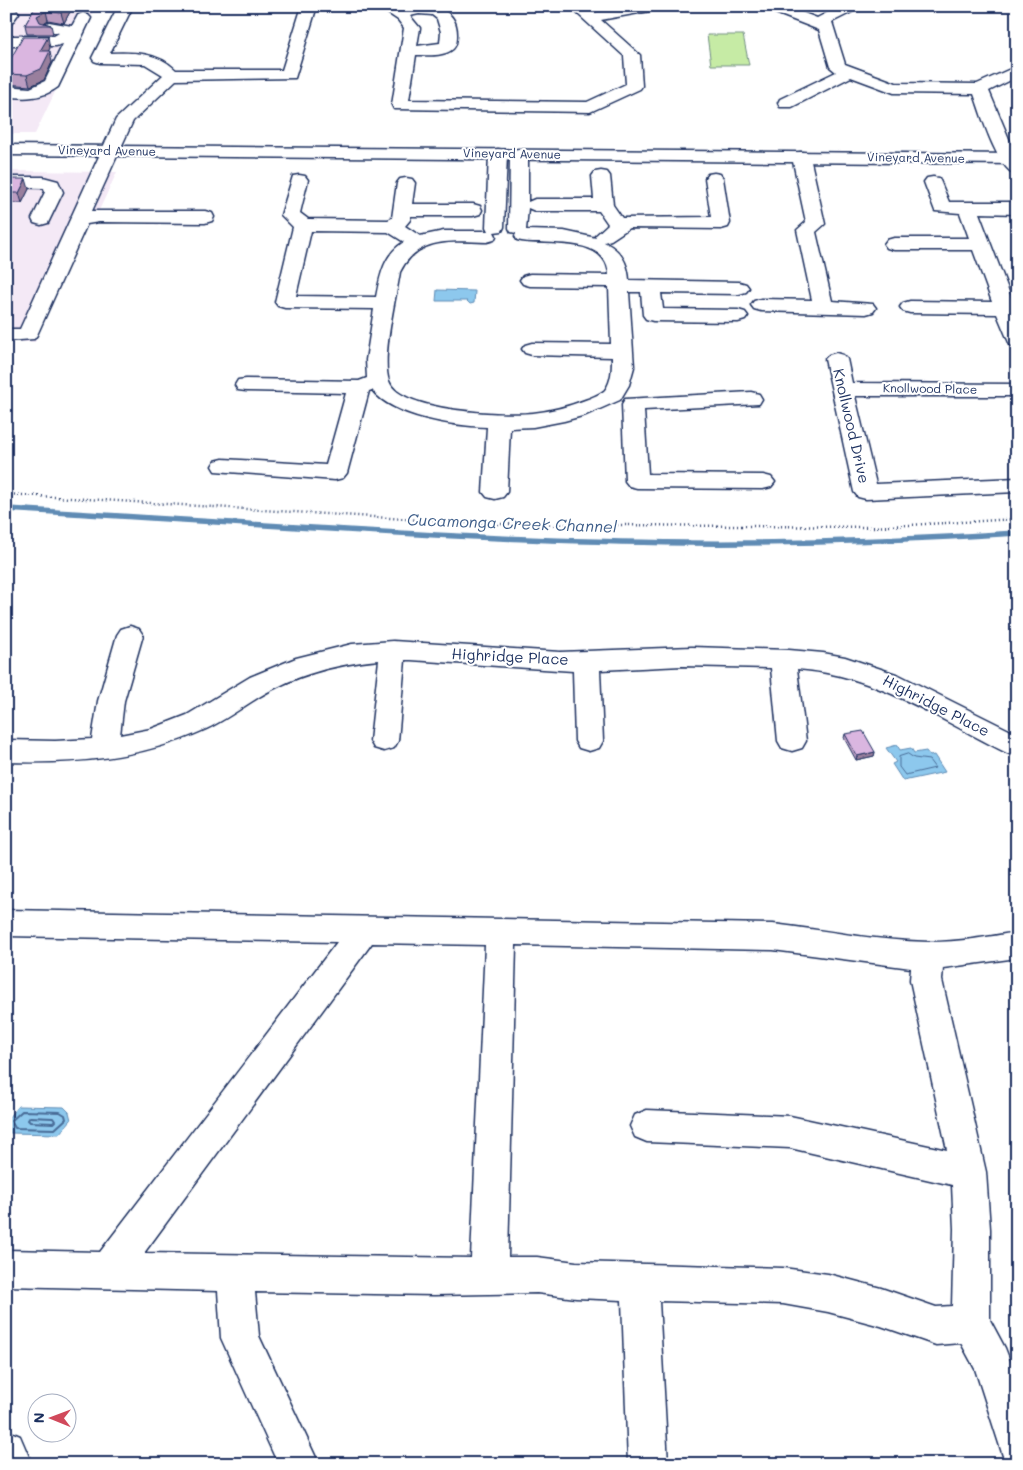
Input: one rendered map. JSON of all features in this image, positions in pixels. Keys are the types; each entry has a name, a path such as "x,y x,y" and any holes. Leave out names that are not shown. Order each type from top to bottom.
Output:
{"street":[{"path":"126,6 100,58 151,59 172,75"},
{"path":"6,335 27,335 125,119 172,75 290,75 310,6"},
{"path":"391,10 403,17 412,28 400,105 590,107 634,86 632,55 576,6"},
{"path":"589,18 650,6"},
{"path":"770,6 826,27"},
{"path":"853,6 824,20 838,67 894,88 980,89 1012,78"},
{"path":"391,10 434,9 441,13 451,31 448,45 441,49 409,51"},
{"path":"6,91 32,93 46,89 52,84 83,18"},
{"path":"8,20 31,27"},
{"path":"6,41 56,41 64,38 69,30 49,27"},
{"path":"786,103 851,71"},
{"path":"980,89 1014,163"},
{"name":"Vineyard Avenue","path":"6,150 801,157 1014,163"},
{"path":"491,232 498,154"},
{"path":"514,238 519,154"},
{"path":"801,157 816,224 806,230 823,305"},
{"path":"601,176 604,205 618,225"},
{"path":"594,243 618,225 627,222 721,223 714,178"},
{"path":"299,180 290,215 303,225 392,226 416,242"},
{"path":"6,182 43,182 52,185 54,192 41,219"},
{"path":"933,182 942,207 1017,208"},
{"path":"392,226 401,220 406,183"},
{"path":"535,205 604,205"},
{"path":"967,207 1004,308 1016,334"},
{"path":"402,210 473,210"},
{"path":"80,219 99,216 205,217"},
{"path":"303,225 286,302 385,303"},
{"path":"224,466 335,473 369,384 376,373 385,303 394,260 405,248 416,242 491,232 504,226 514,238"},
{"path":"246,385 369,384 406,404 442,416 471,420 555,416 587,408 611,396 622,379 618,266 614,257 605,248 594,243 566,237 514,238"},
{"path":"894,244 981,244"},
{"path":"530,280 739,288"},
{"path":"650,286 653,315 738,316"},
{"path":"761,304 866,308"},
{"path":"910,308 1004,308"},
{"path":"532,349 622,351"},
{"name":"Knollwood Drive","path":"836,359 866,492 1017,485"},
{"name":"Knollwood Place","path":"843,389 1017,390"},
{"path":"611,396 633,404 751,399"},
{"path":"633,404 637,481 763,482"},
{"path":"495,492 499,420"},
{"path":"104,749 111,701 130,635"},
{"path":"384,741 393,650"},
{"name":"Highridge Place","path":"6,751 70,752 104,749 136,743 168,734 198,722 252,689 294,668 326,658 393,650 586,661 672,657 818,661 844,666 880,678 936,703 986,732 1017,746"},
{"path":"783,659 792,740"},
{"path":"586,661 589,741"},
{"path":"6,923 773,937 894,953 928,955 965,954 1017,945"},
{"path":"108,1271 364,930"},
{"path":"490,1276 501,932"},
{"path":"928,955 926,980 969,1172 972,1230 971,1324 992,1361 1017,1442"},
{"path":"646,1126 790,1132 969,1172"},
{"path":"6,1268 434,1277 538,1275 576,1280 783,1286 828,1293 881,1307 936,1326 971,1324"},
{"path":"235,1273 240,1338 300,1464"},
{"path":"640,1282 648,1464"},
{"path":"6,1450 12,1464"}],"path":[{"path":"6,494 487,524 872,527 1017,519"}],"shaded area":[{"path":"6,6 96,6 35,134 6,134"},
{"path":"6,171 117,172 94,221 89,223 67,268 35,342 6,342"}],"green space":[{"path":"707,35 743,35 749,65 711,65"}],"water":[{"path":"437,290 475,291 474,303 470,304 467,301 436,301"},
{"path":"897,745 900,750 911,748 914,753 926,751 930,756 934,755 945,772 903,781 892,764 896,762 886,748"},
{"path":"18,1106 64,1107 69,1112 71,1120 59,1134 10,1133 8,1118"}],"building":[{"path":"36,6 65,6 61,13 46,11 37,16 40,22 51,25 25,25"},
{"path":"23,37 48,37 40,51 50,51 41,69 27,75 6,74 6,67"},
{"path":"6,179 26,179 19,193 6,193"},
{"path":"863,731 875,752 857,756 845,734"}],"waterway":[{"name":"Cucamonga Creek Channel","path":"6,509 517,539 728,543 893,540 1017,533"}]}
